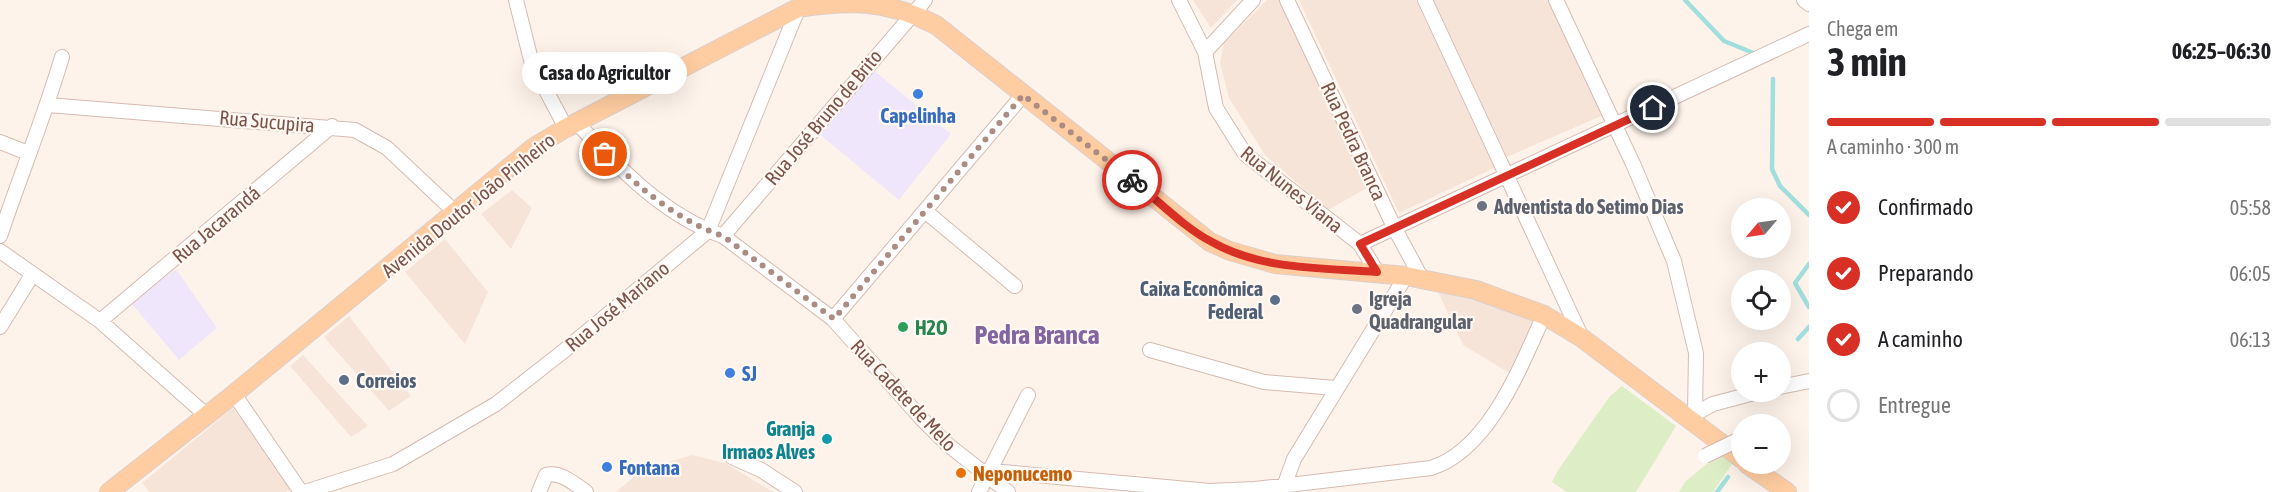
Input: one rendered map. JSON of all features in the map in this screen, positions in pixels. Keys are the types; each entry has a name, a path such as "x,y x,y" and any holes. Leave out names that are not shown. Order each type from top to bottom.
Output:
{"main road":[{"name":"Avenida Doutor João Pinheiro","path":"109,492 234,394 534,147 571,125 800,4 840,0 919,6 936,25 1210,242 1230,251 1275,264 1377,272 1476,290 1544,315 1582,338 1691,416 1731,450"},
{"path":"1761,474 1787,492"}],"street":[{"name":"Rua Cadete de Melo","path":"516,0 532,64 571,125 656,199 708,231 723,236 834,319 921,418 1008,492"},
{"name":"Rua Nunes Viana","path":"1179,0 1205,52 1216,108 1245,154 1360,244 1377,272"},
{"path":"1205,52 1253,0"},
{"name":"Rua Pedra Branca","path":"1287,0 1394,227 1415,278"},
{"path":"1425,0 1582,338"},
{"path":"1556,0 1674,261 1696,353 1691,416"},
{"path":"1804,0 1809,4"},
{"name":"Rua José Mariano","path":"303,492 338,487 393,464 496,404 708,231 800,4"},
{"name":"Rua José Bruno de Brito","path":"723,236 919,6"},
{"path":"1360,244 1809,34"},
{"path":"0,236 27,153 48,105 62,57"},
{"path":"834,319 1023,95"},
{"name":"Rua Sucupira","path":"48,105 332,126 355,130 387,148 456,213"},
{"name":"Rua Jacarandá","path":"100,321 332,126"},
{"path":"0,142 27,153"},
{"path":"721,199 741,213"},
{"path":"925,211 1015,286"},
{"path":"0,251 100,321 206,414"},
{"path":"0,327 32,275"},
{"path":"1283,488 1294,459 1335,388 1415,278"},
{"path":"989,474 1210,491 1283,488 1431,468 1452,460 1489,422 1526,355 1544,315"},
{"path":"1150,350 1264,382 1335,388"},
{"path":"1791,385 1809,381"},
{"path":"234,394 303,492"},
{"path":"979,492 1028,395"},
{"path":"1691,416 1713,404 1731,399"},
{"path":"1706,456 1731,444"},
{"path":"732,457 760,470 795,492"},
{"path":"539,492 546,475 557,475 586,492"}],"shaded area":[{"path":"1193,0 1237,0 1211,28"},
{"path":"1267,0 1285,0 1367,188 1328,210 1265,155 1229,98 1220,63 1224,43"},
{"path":"1299,0 1416,0 1494,168 1399,213"},
{"path":"1434,0 1552,0 1606,114 1507,157"},
{"path":"871,68 951,134 899,200 818,133"},
{"path":"512,190 532,208 511,249 481,214"},
{"path":"445,239 488,292 465,344 405,272"},
{"path":"176,269 217,328 179,360 131,303"},
{"path":"1438,292 1513,308 1538,319 1511,374 1463,345"},
{"path":"349,316 411,396 389,411 324,337"},
{"path":"303,355 368,426 351,437 290,366"},
{"path":"233,408 294,486 286,492 149,492 142,483"},
{"path":"692,455 725,463 773,492 616,492 642,470"}],"green space":[{"path":"1622,386 1676,426 1636,492 1567,492 1552,482 1558,470 1610,396"},
{"path":"1722,451 1731,458 1731,465 1713,492 1679,492 1685,482"}],"waterway":[{"path":"1685,0 1724,41 1756,54"},
{"path":"1773,79 1772,169 1780,186 1809,215"},
{"path":"1809,264 1795,283 1809,307"},
{"path":"1798,339 1809,327"},
{"path":"1717,492 1728,477"}],"way so far":[{"path":"605,154 627,176 656,199 708,231 723,236 834,319 1023,95 1132,180"}],"place":[{"name":"Capelinha","path":"918,94"},
{"name":"Casa do Agricultor","path":"605,154"},
{"name":"Adventista do Setimo Dias","path":"1482,206"},
{"name":"Caixa Econômica Federal","path":"1275,300"},
{"name":"Igreja Quadrangular","path":"1357,309"},
{"name":"H2O","path":"903,327"},
{"name":"SJ","path":"730,373"},
{"name":"Correios","path":"344,380"},
{"name":"Granja Irmaos Alves","path":"827,439"},
{"name":"Fontana","path":"607,467"},
{"name":"Neponucemo","path":"961,473"}],"district":[{"name":"Pedra Branca","path":"1037,335"}],"route":[{"path":"1132,180 1210,242 1230,251 1275,264 1377,272 1369,255 1360,244 1653,108"}]}
